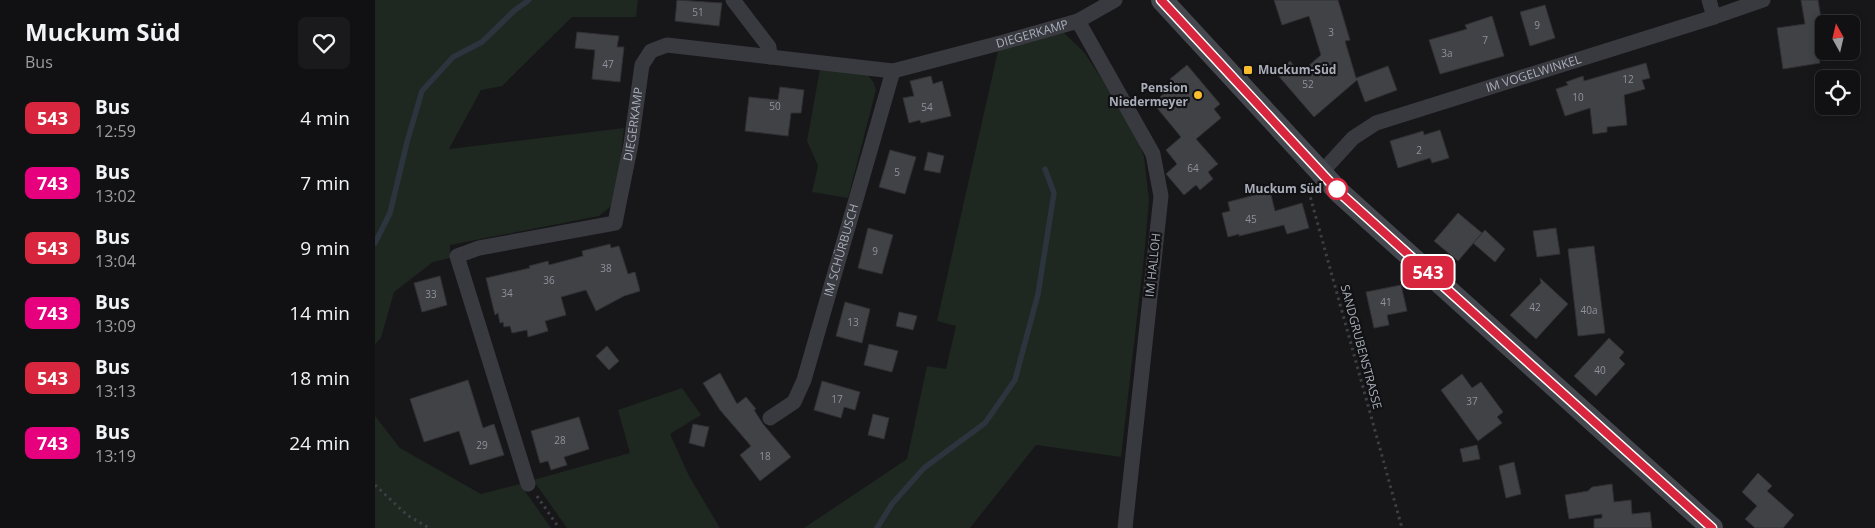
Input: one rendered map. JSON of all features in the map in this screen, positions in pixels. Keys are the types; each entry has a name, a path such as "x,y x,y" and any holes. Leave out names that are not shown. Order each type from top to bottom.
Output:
{"main road":[{"path":"1161,0 1353,205 1711,528"}],"street":[{"path":"733,0 769,47 770,57"},
{"name":"DIEGERKAMP","path":"528,484 457,256 479,248 615,223 631,144 642,65 651,51 667,45 893,70 1078,22 1115,0"},
{"path":"1709,0 1714,17"},
{"name":"IM VOGELWINKEL","path":"1321,173 1353,138 1376,123 1763,0"},
{"name":"IM HALLOH","path":"1078,22 1153,154 1161,196 1125,528"},
{"name":"IM SCHÜRBUSCH","path":"770,418 794,402 804,380 893,70"}],"path":[{"name":"SANDGRUBENSTRASSE","path":"1321,173 1310,196 1402,528"},
{"path":"528,484 559,528"},
{"path":"375,485 407,515 429,528"}],"shaded area":[{"path":"375,0 638,0 636,17 572,17 502,86 481,90 449,149 624,128 617,192 610,207 599,216 450,245 450,258 433,262 394,292 381,338 375,344"},
{"path":"1063,32 1084,52 1133,126 1144,157 1149,200 1121,457 1036,445 970,528 804,528 907,459 927,366 946,369 956,326 937,321 998,51"},
{"path":"820,69 868,75 874,83 876,90 848,198 812,192 818,166 807,141"},
{"path":"682,388 701,415 670,434 689,476 720,528 567,528 533,480 630,453 618,410"},
{"path":"375,416 400,448 481,494 520,484 551,528 375,528"}],"building":[{"path":"677,0 722,3 719,26 675,21"},
{"path":"1274,0 1338,0 1350,40 1345,41 1356,78 1388,66 1397,90 1365,102 1357,80 1314,117 1276,73 1290,61 1300,73 1321,55 1309,16 1282,25"},
{"path":"1801,0 1818,0 1820,15 1815,15 1815,60 1820,60 1820,63 1783,69 1777,28 1805,24"},
{"path":"1545,5 1555,38 1530,46 1520,12"},
{"path":"1492,16 1504,56 1440,74 1429,40 1467,29 1465,25"},
{"path":"577,32 619,36 617,47 624,47 620,82 592,79 595,50 575,48"},
{"path":"1646,63 1650,78 1642,80 1645,89 1624,95 1627,125 1607,127 1607,132 1593,134 1590,108 1565,116 1556,89 1568,85 1566,82 1583,76 1584,81"},
{"path":"1187,65 1220,104 1214,109 1221,118 1196,139 1218,164 1208,172 1213,179 1200,190 1196,185 1184,195 1166,174 1177,164 1166,150 1181,137 1153,103 1175,84 1170,79"},
{"path":"931,76 933,84 942,81 951,116 921,123 920,120 909,123 903,98 914,96 910,81"},
{"path":"780,87 804,90 801,113 791,113 788,136 745,131 749,97 778,100"},
{"path":"1440,130 1449,158 1432,163 1430,158 1398,168 1390,141 1423,131 1424,135"},
{"path":"890,150 916,157 905,194 879,187"},
{"path":"928,152 944,156 940,173 924,170"},
{"path":"1270,191 1275,211 1302,203 1309,228 1287,234 1284,225 1228,237 1222,213 1230,211 1228,202"},
{"path":"1458,213 1482,233 1458,261 1434,241"},
{"path":"868,228 893,235 882,274 858,268"},
{"path":"1556,228 1560,254 1537,257 1533,231"},
{"path":"1485,230 1505,249 1495,262 1473,243"},
{"path":"610,244 611,248 619,246 628,274 635,272 640,291 624,296 596,311 586,290 561,297 566,315 545,321 548,331 528,337 527,330 512,333 510,326 504,327 503,322 500,323 498,313 495,315 486,278 530,268 529,266 548,261 549,265 583,256 582,251"},
{"path":"1594,246 1605,333 1578,336 1568,249"},
{"path":"440,276 447,305 422,312 414,283"},
{"path":"1540,278 1568,304 1536,339 1510,315 1541,283"},
{"path":"1401,285 1407,311 1387,315 1389,325 1374,328 1366,292"},
{"path":"845,302 870,309 862,343 836,336"},
{"path":"899,312 917,316 913,330 896,326"},
{"path":"1609,338 1624,352 1619,358 1625,364 1596,396 1574,376"},
{"path":"869,344 898,351 892,372 864,365"},
{"path":"607,346 619,361 609,370 596,356"},
{"path":"720,373 737,404 746,397 756,409 754,410 763,424 791,457 760,481 740,455 751,446 720,410 703,383"},
{"path":"1462,374 1472,388 1481,382 1503,412 1497,417 1502,423 1478,441 1441,390"},
{"path":"468,380 483,428 494,424 504,455 470,465 459,431 424,442 410,399"},
{"path":"822,381 860,392 855,410 844,407 841,418 814,410"},
{"path":"873,414 889,418 884,439 868,435"},
{"path":"579,417 589,449 564,457 567,465 551,470 548,461 540,463 531,431"},
{"path":"693,424 709,427 704,447 689,443"},
{"path":"1477,445 1480,459 1463,462 1460,449"},
{"path":"1514,462 1521,494 1506,498 1499,466"},
{"path":"1758,473 1772,486 1767,491 1794,515 1783,528 1755,528 1745,519 1757,506 1742,492"},
{"path":"1612,484 1614,502 1631,500 1632,514 1650,512 1652,528 1594,528 1594,519 1602,518 1602,514 1569,519 1565,495 1588,491 1592,487"}],"waterway":[{"path":"375,243 390,213 407,142 422,91 453,57 482,42 515,10 529,0"},
{"path":"877,528 892,504 924,468 985,423 1015,380 1038,294 1054,193 1045,169"}],"bus line":[{"name":"543","path":"1161,0 1339,192 1712,528"}],"place":[{"name":"Muckum-Süd","path":"1248,70"},
{"name":"Pension Niedermeyer","path":"1198,95"},
{"name":"Muckum Süd","path":"1337,189"}]}
